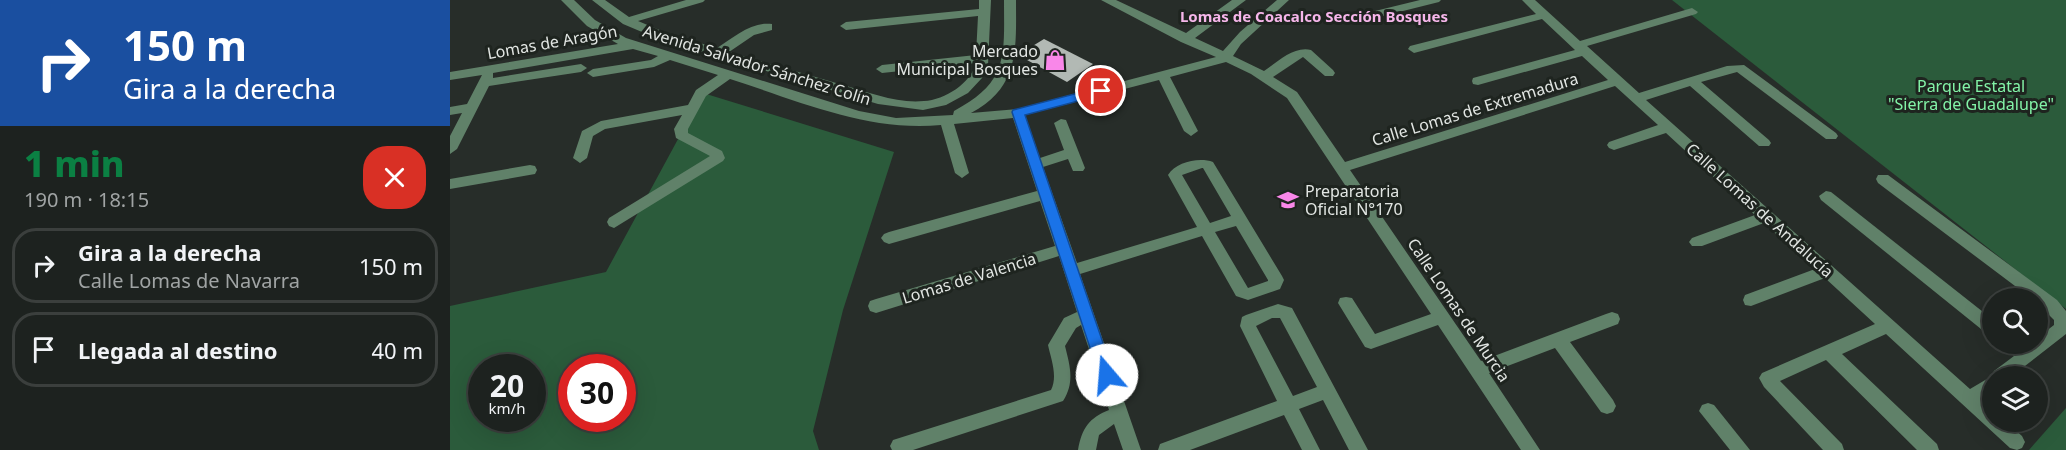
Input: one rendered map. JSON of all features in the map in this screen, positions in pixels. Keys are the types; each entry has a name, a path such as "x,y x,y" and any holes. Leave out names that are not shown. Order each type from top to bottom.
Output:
{"street":[{"name":"Avenida Salvador Sánchez Colín","path":"567,0 591,23 634,45 858,115 896,122 925,122 1018,112 1226,58"},
{"name":"Avenida Salvador Sánchez Colín","path":"598,0 627,21 658,34 883,101 923,106 941,102 963,90 976,78 982,65 982,58"},
{"path":"627,21 699,0"},
{"path":"962,173 948,118 973,108 990,95 1001,81 1009,64 1010,0"},
{"name":"Calle Lomas de Murcia","path":"1107,0 1264,77 1292,95 1531,450"},
{"path":"1185,39 1240,0"},
{"path":"1226,58 1231,45 1276,9 1283,0"},
{"path":"1379,13 1435,0"},
{"name":"Calle Lomas de Andalucía","path":"1531,1 1982,411"},
{"path":"846,26 985,6 982,58 882,69"},
{"path":"1478,81 1692,12"},
{"path":"1414,49 1545,15"},
{"path":"719,53 750,32 768,27"},
{"name":"Lomas de Aragón","path":"450,76 634,45 658,34"},
{"path":"1264,77 1300,53 1307,52 1329,73"},
{"path":"484,83 654,63 669,56"},
{"path":"450,149 491,69"},
{"path":"1637,98 1731,69 1745,70 1831,136"},
{"path":"759,84 777,70"},
{"path":"615,222 718,158 717,154 681,135 681,129 701,93 728,75"},
{"path":"1164,75 1191,130"},
{"name":"Calle Lomas de Extremadura","path":"1342,168 1618,81"},
{"path":"1692,81 1764,143"},
{"path":"450,111 472,107"},
{"path":"580,158 587,134 601,125 691,109"},
{"path":"1018,112 1132,450"},
{"path":"1061,123 1077,168"},
{"path":"1614,145 1668,127"},
{"path":"1035,164 1072,153"},
{"path":"1202,163 1208,165 1276,280 1274,285 1248,294 1242,292 1206,230 1175,175 1178,171 1202,163"},
{"path":"450,184 530,170"},
{"path":"1883,179 2051,305 2062,318 2062,327 2014,366"},
{"path":"889,238 1045,194"},
{"path":"1826,196 1982,320"},
{"path":"1697,242 1767,216"},
{"path":"1071,271 1240,219"},
{"name":"Lomas de Valencia","path":"876,306 1063,249"},
{"path":"1751,300 1827,271"},
{"path":"1346,303 1371,342 1443,317"},
{"path":"1311,450 1248,326 1248,322 1252,319 1278,310 1286,312 1359,450"},
{"path":"899,446 1057,396 1063,389 1064,381 1056,345 1070,323 1087,315"},
{"path":"1477,370 1612,319"},
{"path":"1835,450 1768,378 1888,326"},
{"path":"1558,339 1607,406"},
{"path":"1828,351 1930,450"},
{"path":"1970,400 1982,390"},
{"path":"1167,450 1327,391"},
{"path":"1708,411 1741,450"},
{"path":"1087,450 1089,434 1096,423 1119,414"},
{"name":"Calle Lomas de Andalucía","path":"2005,432 2016,442"}],"green space":[{"name":"Parque Estatal \"Sierra de Guadalupe\"","path":"1672,0 2066,0 2066,309 2048,295 2048,288 2039,288"},
{"path":"703,93 894,152 843,310 813,431 819,450 450,450 450,306 606,272"},
{"path":"2066,408 2066,450 2029,450 2045,432 2048,432 2048,428"}],"building":[{"name":"Mercado Municipal Bosques","path":"1044,39 1093,64 1067,82 1018,55"}],"place":[{"name":"Mercado Municipal Bosques","path":"1055,60"},
{"name":"Preparatoria Oficial N°170","path":"1288,200"}],"district":[{"name":"Lomas de Coacalco Sección Bosques","path":"1314,17"}],"route":[{"path":"1101,91 1018,112 1107,375"}]}
